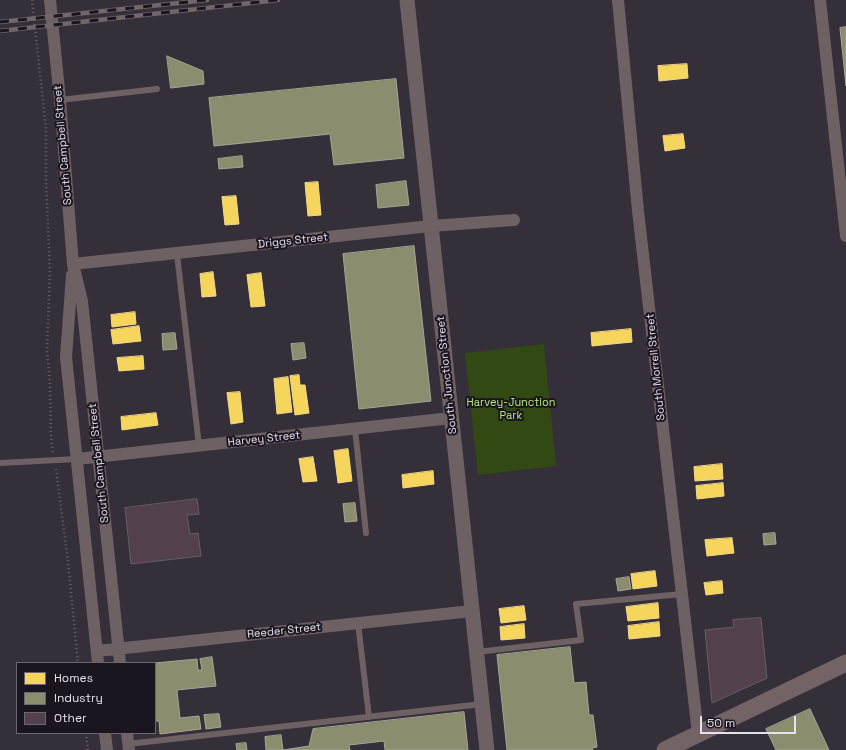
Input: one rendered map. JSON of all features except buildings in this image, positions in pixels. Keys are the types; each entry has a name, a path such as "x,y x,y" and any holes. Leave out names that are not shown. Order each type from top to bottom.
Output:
{"main road":[{"path":"665,750 846,663"}],"street":[{"name":"South Campbell Street","path":"50,0 60,100 73,264 66,357 97,657"},
{"name":"South Junction Street","path":"407,0 487,750"},
{"name":"South Morrell Street","path":"618,0 638,211 698,734"},
{"path":"820,0 846,236"},
{"name":"Driggs Street","path":"73,264 431,226 514,220"},
{"name":"South Campbell Street","path":"73,264 82,301 120,662"},
{"name":"Harvey Street","path":"77,459 451,418"},
{"name":"Reeder Street","path":"97,657 118,649 472,611"},
{"path":"105,734 107,750"}],"lane":[{"path":"60,100 157,90"},
{"path":"177,254 199,446"},
{"path":"355,429 366,533"},
{"path":"0,463 77,459"},
{"path":"476,652 581,640 576,604 682,594"},
{"path":"358,623 369,717"},
{"path":"128,742 482,704"}],"path":[{"path":"32,0 46,129 46,181 50,271 47,351 50,384 51,437 68,561 78,662"},
{"path":"86,734 88,750"}],"green space":[{"name":"Harvey-Junction Park","path":"544,344 556,466 478,475 465,353"}],"railway":[{"path":"0,22 207,0"},
{"path":"0,31 278,0"}]}
